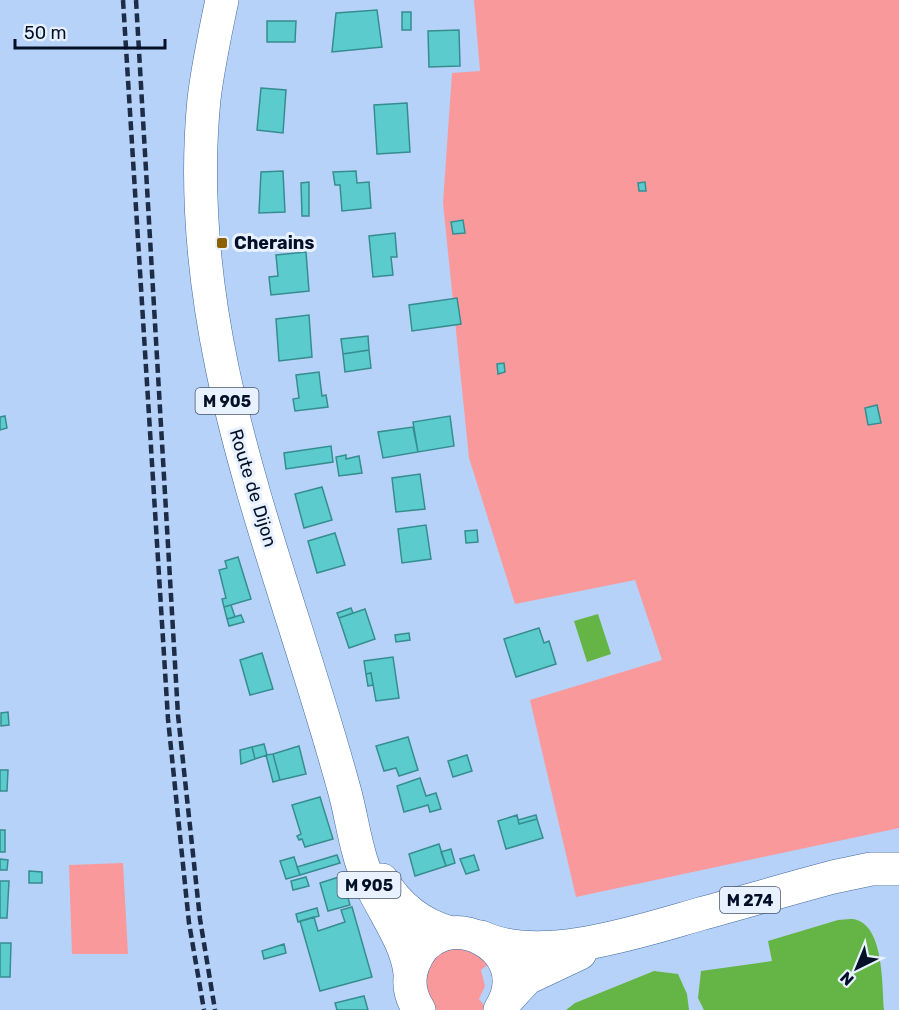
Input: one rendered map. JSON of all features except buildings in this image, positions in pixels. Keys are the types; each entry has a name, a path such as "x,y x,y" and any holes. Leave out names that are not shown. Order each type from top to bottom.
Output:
{"main road":[{"name":"Route de Dijon","path":"222,0 208,64 202,136 202,204 213,325 234,427 344,789 359,855 369,883 405,951 410,973 411,994 419,1010"},
{"name":"Route de Dijon","path":"344,789 381,878 392,896 415,917 466,935"},
{"name":"M 274","path":"502,1007 517,986 531,975 603,941 832,878 871,869 899,869"},
{"name":"M 274","path":"466,935 499,945 525,948 603,941"},
{"path":"410,973 418,954 433,940 466,935 497,950 507,968 508,986 502,1007"}],"shaded area":[{"path":"474,0 899,0 899,828 576,897 530,700 662,660 635,580 515,604 469,458 443,203 452,73 480,71"},
{"path":"598,614 611,654 587,662 574,621"},
{"path":"123,863 128,954 72,954 69,865"},
{"path":"838,920 857,920 866,925 872,934 880,959 884,1010 704,1010 698,998 701,971 772,961 768,941"},
{"path":"453,944 491,962 481,970 485,986 479,999 486,1008 483,1010 436,1010 426,998 425,964"},
{"path":"654,971 678,974 687,994 689,1010 566,1010 575,1003"}],"railway":[{"path":"123,0 168,719 189,923 204,1010"},
{"path":"136,0 178,715 200,919 215,1010"}],"place":[{"name":"Cherains","path":"222,243"}]}
